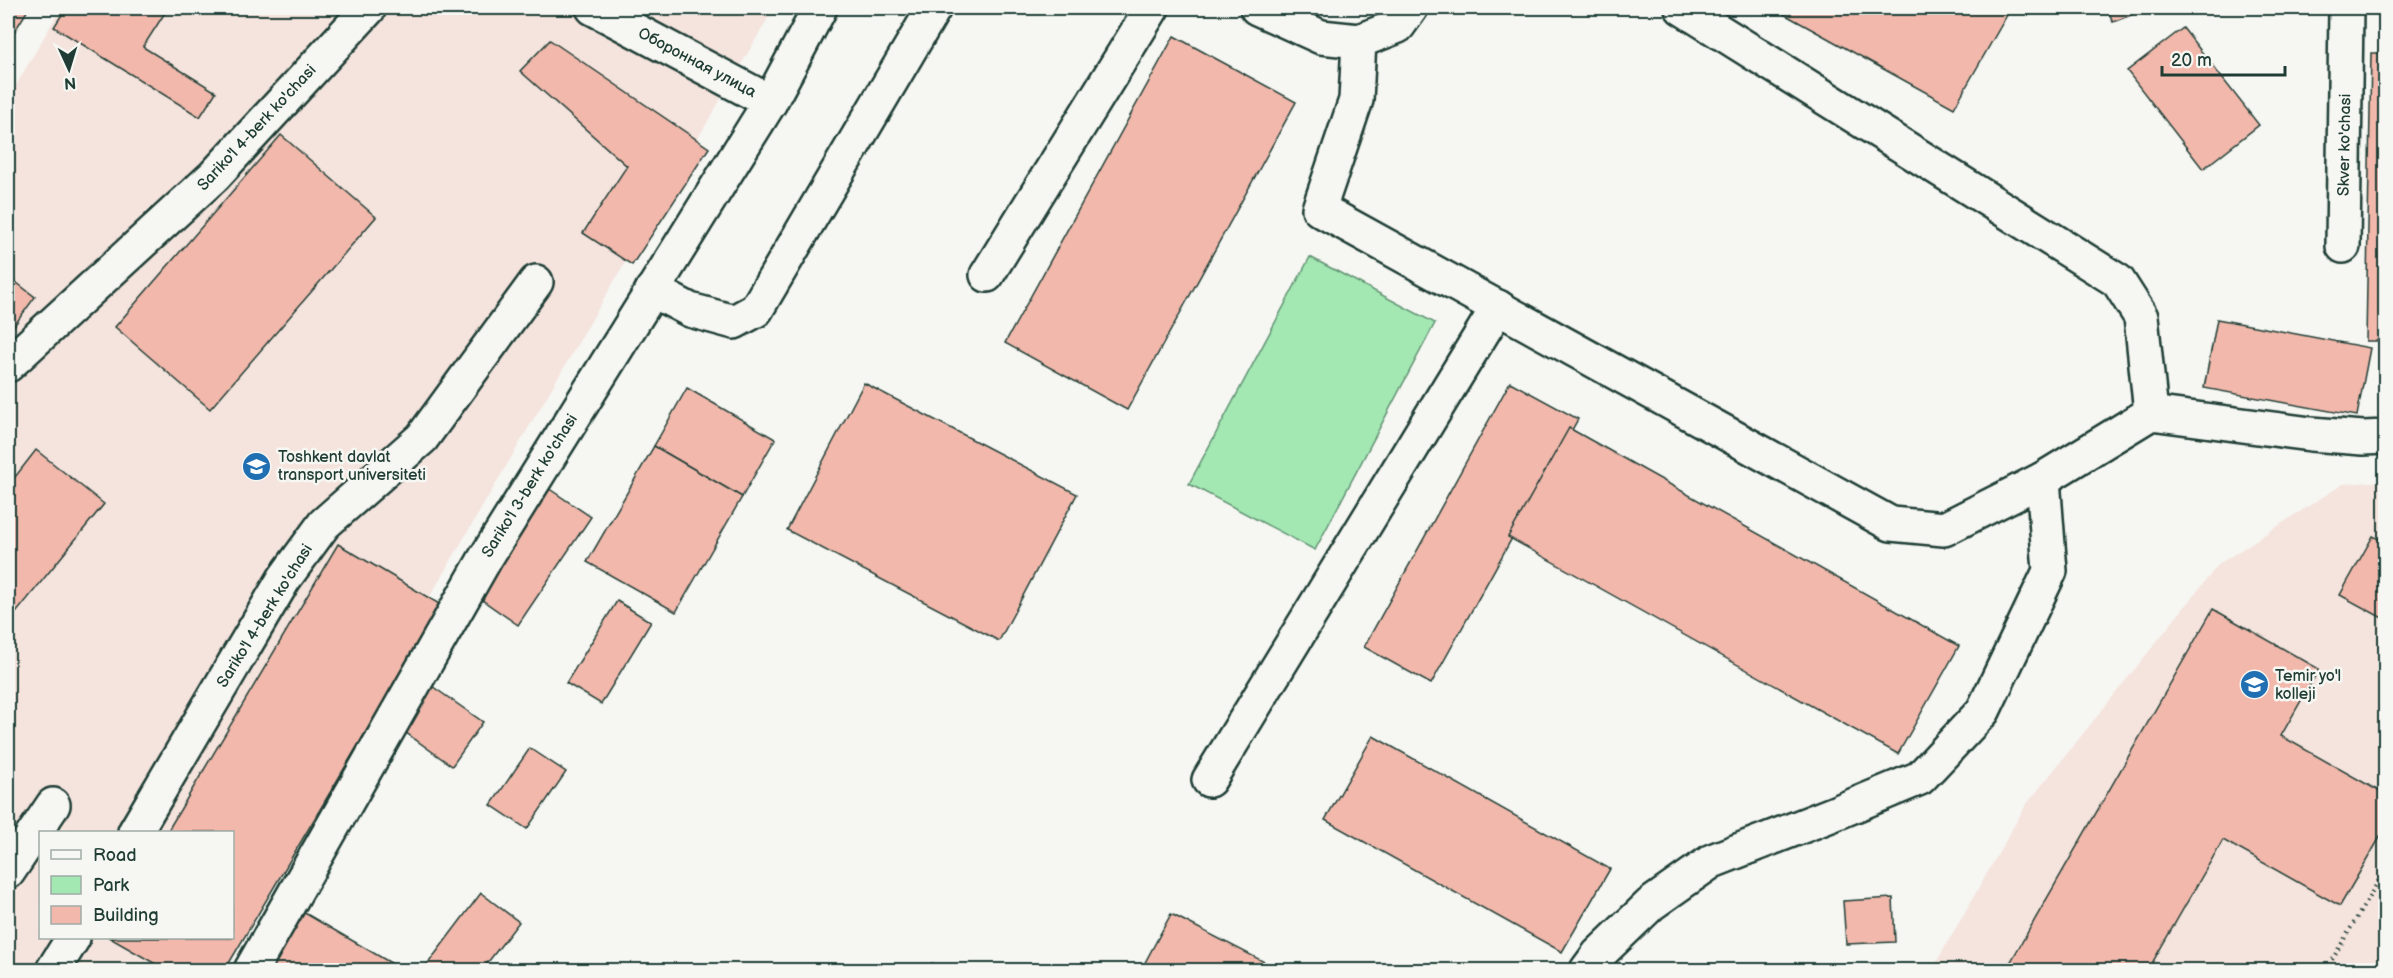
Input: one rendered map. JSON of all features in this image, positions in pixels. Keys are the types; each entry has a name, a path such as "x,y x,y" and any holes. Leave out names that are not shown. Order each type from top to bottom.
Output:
{"street":[{"name":"Sariko'l 4-berk ko'chasi","path":"8,365 214,176 369,8"},
{"name":"Оборонная улица","path":"593,8 770,102"},
{"name":"Sariko'l 3-berk ko'chasi","path":"251,970 485,559 770,102 820,8"},
{"path":"652,290 690,310 734,322 756,310 934,8"},
{"path":"987,275 1152,8"},
{"path":"1257,8 1321,37 1359,41 1398,26 1411,8"},
{"path":"1682,8 2118,281 2141,317 2151,413"},
{"name":"Skver ko'chasi","path":"2343,246 2346,8"},
{"path":"1359,41 1356,100 1319,209 1891,524 1944,529 2043,479 2151,413 2311,434 2374,438"},
{"name":"Sariko'l 4-berk ko'chasi","path":"136,831 284,579 317,533 324,524 422,438 536,282"},
{"path":"1209,780 1498,308"},
{"path":"1587,970 1651,903 1712,861 1920,778 1983,711 2050,570 2043,479"},
{"path":"8,872 53,805"},
{"path":"53,970 72,939"}],"path":[{"path":"2326,970 2385,868"}],"shaded area":[{"name":"Toshkent davlat transport universiteti","path":"61,8 774,8 234,931 234,831 39,831 39,939 229,939 211,970 8,970 8,99"},
{"name":"Temir yo'l kolleji","path":"2385,481 2385,970 1932,970 2026,805 2219,564 2343,484"}],"green space":[{"path":"1310,257 1435,323 1315,550 1189,484"}],"building":[{"path":"8,8 29,8 8,42"},
{"path":"66,8 168,8 143,47 216,92 200,117 54,27"},
{"path":"1773,8 2011,8 1954,108"},
{"path":"2107,8 2149,8 2113,22"},
{"path":"2183,28 2259,125 2203,169 2127,71"},
{"path":"1174,36 1296,102 1127,410 1005,343"},
{"path":"550,40 709,148 632,265 583,233 627,166 520,71"},
{"path":"2371,53 2386,53 2386,341 2366,341"},
{"path":"281,135 376,217 210,409 115,327"},
{"path":"8,276 35,297 8,334"},
{"path":"2217,319 2370,348 2357,416 2204,388"},
{"path":"1510,382 1578,419 1431,684 1364,647"},
{"path":"864,383 1077,494 999,641 787,530"},
{"path":"687,388 775,439 742,497 654,446"},
{"path":"1569,428 1959,646 1898,754 1508,537"},
{"path":"654,446 742,497 676,612 587,562"},
{"path":"36,450 104,504 8,623 8,486"},
{"path":"548,488 591,517 518,625 475,595"},
{"path":"2373,536 2386,543 2386,620 2340,595"},
{"path":"338,544 441,605 225,970 166,970 112,939 234,939 234,831 168,831"},
{"path":"617,601 651,622 601,704 566,683"},
{"path":"2213,609 2319,669 2281,736 2386,795 2386,827 2340,906 2223,840 2148,970 2006,970"},
{"path":"429,684 483,722 452,766 398,727"},
{"path":"1373,736 1610,869 1562,952 1325,820"},
{"path":"530,748 566,772 527,829 491,805"},
{"path":"481,893 519,922 482,970 423,970"},
{"path":"1893,898 1895,942 1846,944 1843,901"},
{"path":"303,912 403,970 268,970"},
{"path":"1171,914 1280,970 1141,970"},
{"path":"932,963 945,970 928,970"}],"place":[{"name":"Toshkent davlat transport universiteti","path":"257,466"},
{"name":"Temir yo'l kolleji","path":"2254,685"}]}
